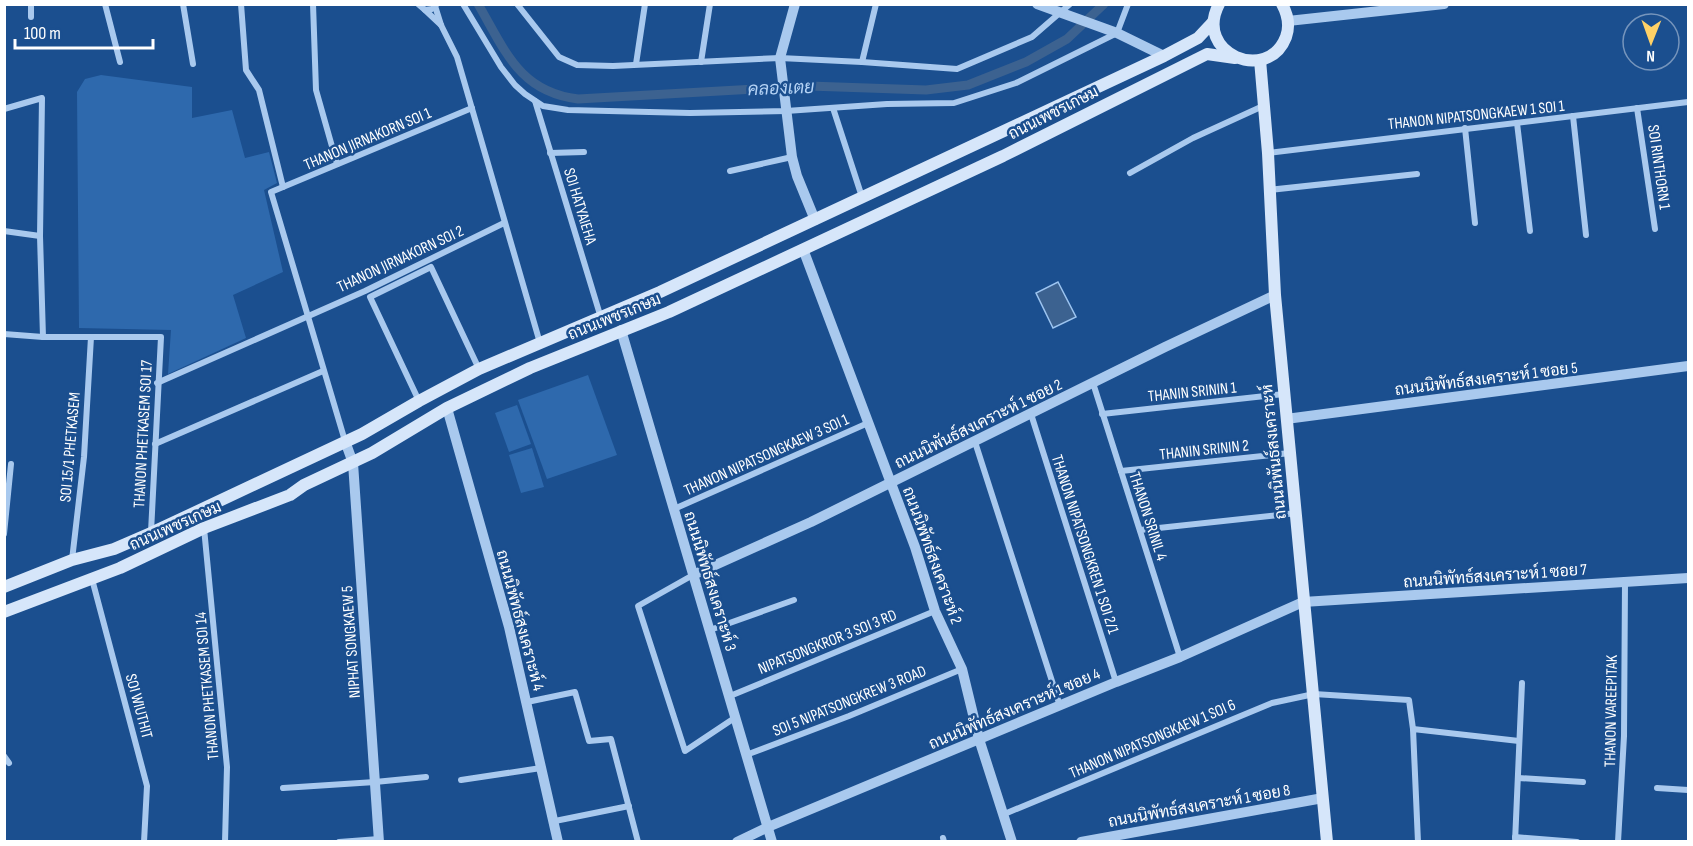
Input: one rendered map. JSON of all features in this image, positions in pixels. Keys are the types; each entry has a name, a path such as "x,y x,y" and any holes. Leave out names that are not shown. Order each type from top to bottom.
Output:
{"main road":[{"path":"1219,4 1213,22 1215,36 1218,43 1235,58"},
{"path":"1260,60 1279,48 1287,32 1288,21 1282,4"},
{"name":"ถนนเพชรเกษม","path":"4,587 72,560 114,549 151,533 362,434 419,400 479,369 660,292 1164,57 1198,38 1213,22"},
{"name":"ถนนเพชรเกษม","path":"4,612 120,568 204,528 290,495 304,485 353,463 447,408 530,368 669,312 1003,156 1207,54 1260,60"},
{"name":"ถนนนิพันธ์สงเคราะห์","path":"1260,60 1268,153 1275,295 1327,842"},
{"path":"994,136 1003,156"},
{"path":"660,292 669,312"}],"street":[{"path":"31,4 31,17"},
{"path":"105,4 120,62"},
{"path":"183,4 193,64"},
{"path":"241,4 246,70 259,90 283,187"},
{"path":"313,4 316,90 337,164"},
{"path":"418,4 441,25"},
{"path":"463,4 508,76 535,101 548,107 568,110 690,113 954,103 1016,83 1117,33 1128,4"},
{"path":"517,4 553,51 565,61 584,66 780,58 957,69 1032,37 1065,8"},
{"path":"636,64 645,4"},
{"path":"701,62 710,4"},
{"path":"795,4 780,58 792,157 797,176 815,220"},
{"path":"862,62 876,4"},
{"path":"1036,4 1065,8 1164,57"},
{"path":"1288,21 1444,4"},
{"path":"425,10 436,5 441,25 457,57 540,343"},
{"path":"4,109 42,98 40,236 44,337"},
{"name":"SOI HATYAIEHA","path":"535,101 601,318"},
{"name":"THANON NIPATSONGKAEW 1 SOI 1","path":"1268,153 1689,102"},
{"path":"1130,173 1193,138 1263,106"},
{"name":"THANON JIRNAKORN SOI 1","path":"307,315 271,192 472,108"},
{"path":"833,108 863,198"},
{"name":"SOI RINTHORN 1","path":"1637,108 1655,229"},
{"path":"1573,116 1586,235"},
{"path":"1517,123 1530,231"},
{"path":"1466,128 1475,223"},
{"path":"550,153 584,152"},
{"path":"730,171 792,157"},
{"path":"1269,190 1417,174"},
{"name":"THANON JIRNAKORN SOI 2","path":"157,383 365,291 504,223"},
{"path":"4,231 40,236"},
{"name":"ถนนนิพัทธ์สงเคราะห์ 2","path":"802,249 915,547 935,611 962,669 979,739 1012,842"},
{"path":"419,400 370,297 431,267 479,369"},
{"name":"ถนนนิพันธ์สงเคราะห์ 1 ซอย 2","path":"693,574 811,522 1275,295"},
{"path":"307,315 345,441"},
{"name":"ถนนนิพัทธ์สงเคราะห์ 3","path":"621,330 772,842"},
{"path":"4,334 91,337"},
{"name":"THANON PHETKASEM SOI 17","path":"91,337 161,337 151,533"},
{"name":"SOI 15/1 PHETKASEM","path":"72,560 84,457 91,337"},
{"name":"ถนนนิพัทธ์สงเคราะห์ 1 ซอย 5","path":"1286,418 1689,366"},
{"path":"155,444 323,371"},
{"name":"THANON SRINIL 4","path":"1093,383 1180,657"},
{"name":"THANIN SRININ 1","path":"1102,414 1284,394"},
{"name":"ถนนนิพัทธ์สงเคราะห์ 4","path":"447,408 509,627 558,842"},
{"name":"THANON NIPATSONGKREN 1 SOI 2/1","path":"1031,414 1116,682"},
{"name":"THANON NIPATSONGKAEW 3 SOI 1","path":"674,509 868,423"},
{"name":"NIPHAT SONGKAEW 5","path":"345,441 353,463 379,840"},
{"path":"975,442 1060,706"},
{"name":"THANIN SRININ 2","path":"1121,471 1290,453"},
{"path":"4,534 11,464"},
{"path":"1140,530 1297,513"},
{"name":"THANON PHETKASEM SOI 14","path":"204,528 227,767 225,842"},
{"path":"693,574 638,606 685,751 736,717"},
{"name":"SOI WIUTHIT","path":"92,578 147,786 144,842"},
{"name":"ถนนนิพัทธ์สงเคราะห์ 1 ซอย 7","path":"1303,602 1689,578"},
{"name":"THANON VAREEPITAK","path":"1618,842 1624,736 1625,582"},
{"path":"710,630 794,600"},
{"name":"ถนนนิพัทธ์สงเคราะห์ 1 ซอย 4","path":"737,842 768,827 1180,657 1303,602"},
{"name":"NIPATSONGKROR 3 SOI 3 RD","path":"730,696 935,611"},
{"name":"SOI 5 NIPATSONGKREW 3 ROAD","path":"746,755 849,716 962,669"},
{"path":"1522,683 1515,839 1577,842"},
{"path":"527,702 575,692 589,741 611,739 638,842"},
{"name":"THANON NIPATSONGKAEW 1 SOI 6","path":"1002,815 1272,703 1314,694 1409,700 1413,729"},
{"path":"1418,842 1413,729 1519,741"},
{"path":"4,756 9,763"},
{"path":"461,780 541,768"},
{"path":"283,788 426,777"},
{"path":"1518,778 1583,782"},
{"path":"1657,788 1689,790"},
{"name":"ถนนนิพัทธ์สงเคราะห์ 1 ซอย 8","path":"1081,842 1323,798"},
{"path":"555,821 629,806"},
{"path":"339,842 379,840"}],"shaded area":[{"path":"101,75 192,87 192,118 232,110 245,158 269,152 277,183 264,190 283,272 233,295 246,338 168,374 171,330 79,328 77,92 85,79"},
{"path":"1058,282 1076,317 1053,328 1036,293"},
{"path":"588,375 617,455 547,479 518,400"},
{"path":"517,405 531,444 509,452 495,413"},
{"path":"532,448 544,487 521,493 509,455"}],"waterway":[{"name":"คลองเตย","path":"478,4 506,52 528,78 541,88 558,95 578,99 809,86 926,90 968,85 1026,62 1067,39 1104,4"}]}
